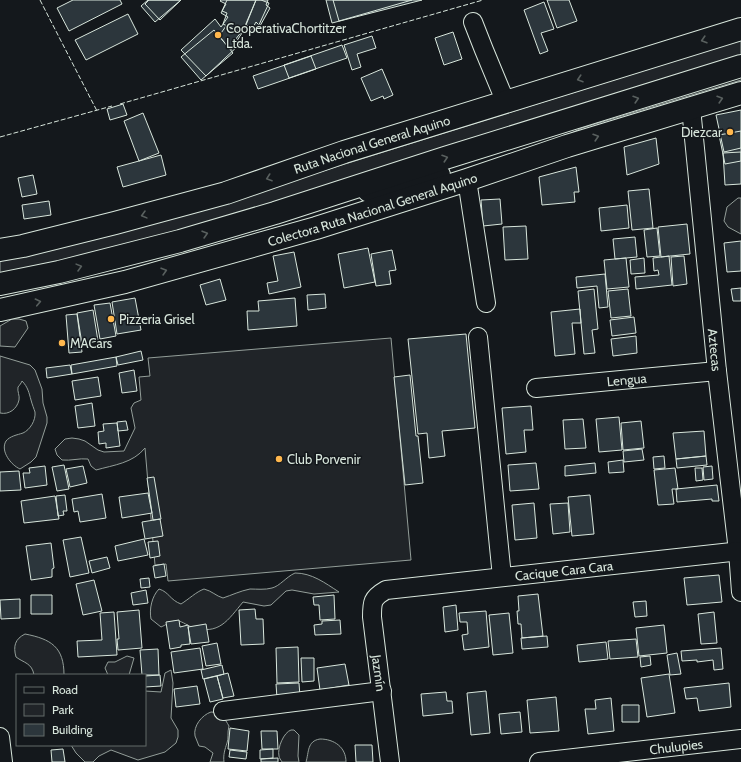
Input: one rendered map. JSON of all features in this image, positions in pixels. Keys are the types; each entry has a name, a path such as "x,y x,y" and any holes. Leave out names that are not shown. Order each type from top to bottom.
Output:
{"main road":[{"name":"Ruta Nacional General Aquino","path":"0,250 23,246 115,223 226,193 344,152 741,29"},
{"path":"0,284 74,269 180,241 275,213 741,66"},
{"name":"Colectora Ruta Nacional General Aquino","path":"0,310 38,303 133,280 316,228 467,180 567,146 741,93"},
{"path":"275,213 567,146"}],"street":[{"path":"473,22 506,103"},
{"name":"Aztecas","path":"691,108 717,371 740,551 741,592"},
{"path":"467,180 486,303"},
{"path":"478,337 502,577"},
{"name":"Lengua","path":"536,388 717,371"},
{"name":"Cacique Cara Cara","path":"386,590 740,551"},
{"name":"Jazmín","path":"386,590 376,596 372,604 372,618 390,762"},
{"path":"223,712 382,692"},
{"path":"0,737 3,762"},
{"name":"Chulupies","path":"539,762 741,739"}],"green space":[{"path":"741,40 741,56 214,222 0,276 0,260 211,206"},
{"path":"741,80 741,84 567,135 582,128"},
{"path":"738,198 741,198 741,234 728,227 724,221 727,207"},
{"path":"12,319 26,321 28,328 15,347 0,346 0,326"},
{"name":"Club Porvenir","path":"391,338 411,560 168,581 166,564 155,565 145,448 129,460 96,470 91,466 88,459 62,460 57,455 55,449 65,439 72,438 85,441 98,450 104,452 124,451 135,428 131,408 134,403 141,400 139,377 150,376 148,358"},
{"path":"0,356 30,365 35,370 42,389 43,403 47,417 47,423 36,457 20,469 10,461 5,453 4,449 6,441 28,430 33,421 35,412 28,390 22,381 18,387 19,398 16,406 12,411 0,413"},
{"path":"295,573 301,573 313,577 339,592 314,594 292,590 286,591 271,605 264,606 243,602 222,625 216,628 201,629 177,621 161,627 151,619 150,611 152,603 159,589 181,604 204,589 223,598 250,589 272,588"},
{"path":"25,634 34,636 49,642 54,646 62,657 64,674 34,674 30,666 16,657 15,646 19,638"},
{"path":"127,656 134,658 129,674 108,674 105,668 108,662 115,662"},
{"path":"171,670 173,683 171,718 178,730 176,743 165,752 138,760 111,750 99,756 93,762 85,762 76,753 72,746 146,746 146,691 161,692 165,673"},
{"path":"211,712 217,713 224,718 229,726 224,762 210,762 213,753 205,747 199,746 195,736 195,728 199,721"},
{"path":"294,730 299,735 299,762 282,762 279,756 280,745 288,731"},
{"path":"316,740 330,740 338,745 344,752 346,762 306,762 311,745"}],"building":[{"path":"73,0 120,0 122,4 69,31 57,8"},
{"path":"148,0 181,0 155,22 141,6"},
{"path":"149,0 181,0 160,20 145,4"},
{"path":"227,0 256,0 242,33 223,24 227,13 222,11"},
{"path":"256,0 269,3 257,29 246,25"},
{"name":"CooperativaChortitzer Ltda.","path":"268,0 266,5 270,8 260,26 256,22 251,31 245,27 235,40 240,44 206,76 181,50 215,19 221,27 228,17 221,13 226,4 220,1"},
{"name":"CooperativaChortitzer Ltda.","path":"326,0 422,0 332,23"},
{"name":"CooperativaChortitzer Ltda.","path":"333,0 412,0 339,21"},
{"path":"547,0 569,0 577,21 557,28"},
{"path":"544,2 554,29 541,33 548,51 540,54 524,10"},
{"path":"128,14 138,34 86,60 75,40"},
{"path":"226,26 242,33 231,50 219,36"},
{"path":"214,30 233,53 201,80 181,57"},
{"path":"453,32 462,59 444,65 435,38"},
{"path":"372,36 376,48 357,54 361,67 352,70 344,45"},
{"path":"342,45 347,58 289,78 284,65"},
{"path":"311,56 316,69 258,89 253,76"},
{"path":"382,69 393,95 384,99 383,96 371,101 361,78"},
{"path":"123,104 127,115 110,120 107,109"},
{"name":"Diezcar","path":"741,110 741,148 724,152 716,115"},
{"path":"143,113 159,153 139,161 124,121"},
{"name":"Diezcar","path":"741,131 741,161 725,164 719,135"},
{"path":"656,138 659,164 627,175 624,147"},
{"path":"741,152 741,184 725,185 723,153"},
{"path":"161,155 166,175 123,187 117,167"},
{"path":"576,167 579,192 574,192 575,202 542,205 539,177"},
{"path":"33,175 37,194 22,197 18,178"},
{"path":"649,189 653,228 632,230 628,191"},
{"path":"500,199 502,224 483,226 481,200"},
{"path":"49,201 51,215 24,219 22,205"},
{"path":"627,205 629,228 601,231 599,208"},
{"path":"687,224 690,254 661,257 658,227"},
{"path":"526,226 528,259 505,260 503,227"},
{"path":"657,228 660,256 647,257 644,230"},
{"path":"635,237 637,257 615,259 613,239"},
{"path":"741,241 741,271 727,272 724,243"},
{"path":"368,248 375,282 344,288 338,254"},
{"path":"392,250 396,270 389,271 391,284 376,286 371,254"},
{"path":"294,252 301,287 269,294 267,283 278,281 273,256"},
{"path":"669,256 672,285 636,289 635,277 659,275 658,270 654,271 653,258"},
{"path":"684,256 687,284 673,286 671,257"},
{"path":"626,258 629,287 607,289 604,260"},
{"path":"644,258 645,273 631,274 630,260"},
{"path":"605,274 608,307 599,308 597,286 577,288 576,277"},
{"path":"220,279 226,300 206,305 200,285"},
{"path":"741,288 741,301 733,301 731,289"},
{"path":"594,289 598,329 592,330 595,353 584,354 578,291"},
{"path":"628,289 631,316 611,318 608,291"},
{"path":"325,294 326,308 308,310 307,295"},
{"path":"135,298 141,330 117,334 112,302"},
{"path":"295,298 297,326 248,330 247,311 259,311 258,301"},
{"path":"110,303 116,336 100,339 94,305"},
{"path":"580,309 581,323 572,323 575,354 555,356 551,312"},
{"path":"93,310 98,341 82,344 77,313"},
{"path":"77,314 82,352 69,353 66,315"},
{"path":"634,317 636,333 612,336 610,320"},
{"path":"466,334 475,428 442,431 445,456 429,458 427,433 418,434 408,339"},
{"path":"636,336 637,353 613,356 611,339"},
{"path":"141,351 143,360 118,365 116,357"},
{"path":"116,357 117,366 72,374 71,365"},
{"path":"70,365 72,374 47,378 46,368"},
{"path":"134,370 137,391 122,393 119,373"},
{"path":"410,375 416,436 418,436 423,483 405,485 394,377"},
{"path":"98,377 101,396 75,400 72,381"},
{"path":"92,403 95,426 78,428 75,406"},
{"path":"531,406 533,430 524,430 526,452 506,454 502,408"},
{"path":"619,417 622,450 599,452 596,419"},
{"path":"583,419 586,448 565,449 563,420"},
{"path":"126,421 128,430 118,431 117,422"},
{"path":"641,421 644,448 623,450 621,423"},
{"path":"117,423 120,446 106,448 106,443 99,444 98,432 104,431 103,424"},
{"path":"704,431 706,456 676,459 673,433"},
{"path":"642,449 644,460 624,462 623,451"},
{"path":"664,456 665,468 654,469 653,457"},
{"path":"706,456 707,465 677,468 676,459"},
{"path":"623,460 624,472 609,473 608,462"},
{"path":"536,463 539,489 510,491 508,465"},
{"path":"595,463 596,473 565,476 565,466"},
{"path":"64,465 69,489 57,491 52,467"},
{"path":"45,466 47,485 25,488 23,473 30,473 29,468"},
{"path":"83,466 87,483 70,487 66,469"},
{"path":"712,466 713,479 704,480 703,467"},
{"path":"675,468 678,489 672,489 674,504 658,505 654,470"},
{"path":"695,468 702,468 703,480 696,481"},
{"path":"19,471 21,490 0,491 0,472"},
{"path":"154,477 161,519 153,520 147,478"},
{"path":"717,485 719,501 712,501 712,499 677,502 676,489"},
{"path":"148,493 152,513 122,518 119,497"},
{"path":"102,494 106,518 80,522 78,511 74,512 72,499"},
{"path":"65,495 67,511 63,511 64,515 58,516 56,496"},
{"path":"590,495 594,534 572,536 568,497"},
{"path":"55,496 59,519 24,523 21,501"},
{"path":"534,503 537,538 515,540 512,505"},
{"path":"568,503 570,532 553,534 550,504"},
{"path":"160,519 163,536 145,539 142,522"},
{"path":"81,537 89,573 70,577 63,540"},
{"path":"144,539 148,555 118,561 115,546"},
{"path":"158,541 160,556 150,558 148,542"},
{"path":"51,543 54,568 52,569 52,577 31,580 26,546"},
{"path":"107,557 110,568 92,573 89,561"},
{"path":"164,564 166,576 155,578 153,566"},
{"path":"719,575 722,602 687,605 684,578"},
{"path":"149,578 150,587 141,588 140,579"},
{"path":"94,580 102,611 83,615 76,584"},
{"path":"146,590 148,603 133,605 131,593"},
{"path":"538,594 543,636 522,638 521,624 518,624 518,596"},
{"path":"31,595 52,595 52,614 31,614"},
{"path":"334,595 335,619 320,620 319,605 314,605 313,597"},
{"path":"20,599 20,618 1,619 0,600"},
{"path":"646,601 647,616 635,617 633,602"},
{"path":"456,605 458,630 445,632 443,607"},
{"path":"255,609 256,619 263,619 264,644 241,645 239,610"},
{"path":"139,610 142,648 118,650 117,639 119,639 117,612"},
{"path":"486,611 489,647 464,650 462,635 468,634 467,622 460,622 459,613"},
{"path":"114,612 117,655 78,657 77,641 102,640 100,613"},
{"path":"714,612 717,643 701,644 698,614"},
{"path":"509,613 513,653 493,655 489,615"},
{"path":"179,620 180,627 188,625 190,644 181,645 181,647 170,649 166,622"},
{"path":"340,620 341,634 315,635 314,625 322,624 322,621"},
{"path":"206,624 209,642 191,644 188,627"},
{"path":"664,625 667,653 639,656 636,628"},
{"path":"547,636 548,647 522,649 521,638"},
{"path":"636,639 638,657 610,659 608,641"},
{"path":"606,642 608,659 579,662 577,645"},
{"path":"217,643 221,664 206,666 202,646"},
{"path":"298,647 299,682 277,683 276,648"},
{"path":"200,648 203,669 174,673 171,652"},
{"path":"721,648 723,669 714,670 713,660 697,662 697,660 682,661 681,651"},
{"path":"158,649 159,675 142,674 140,650"},
{"path":"677,653 681,674 670,675 667,655"},
{"path":"650,656 651,665 641,667 640,657"},
{"path":"301,658 314,658 314,681 302,682"},
{"path":"345,664 349,685 320,690 317,668"},
{"path":"222,665 224,674 203,679 201,670"},
{"path":"228,673 234,696 223,698 217,676"},
{"path":"669,674 675,713 647,717 641,678"},
{"path":"160,675 161,686 146,687 146,676"},
{"path":"217,676 223,699 210,702 204,679"},
{"path":"299,683 300,697 277,698 276,684"},
{"path":"729,683 731,707 699,711 697,698 686,699 684,688"},
{"path":"197,686 200,704 176,707 174,689"},
{"path":"486,691 490,733 471,735 467,693"},
{"path":"446,692 447,701 452,701 453,713 423,716 421,694"},
{"path":"556,697 559,731 530,733 527,700"},
{"path":"611,698 614,731 588,734 585,709 596,709 595,700"},
{"path":"622,705 639,705 639,722 622,722"},
{"path":"520,712 522,732 501,734 499,714"},
{"path":"230,728 249,731 247,751 228,749"},
{"path":"261,731 277,731 278,749 262,749"},
{"path":"355,745 372,745 373,762 356,762"},
{"path":"63,749 65,762 52,762 51,750"},
{"path":"273,749 273,758 260,759 260,750"},
{"path":"230,750 247,752 246,759 229,757"},
{"path":"278,758 278,762 261,762 261,759"}],"fence":[{"path":"40,0 97,111"},
{"path":"120,104 483,0"},
{"path":"0,137 112,106"}],"place":[{"name":"CooperativaChortitzer Ltda.","path":"218,35"},
{"name":"Diezcar","path":"730,132"},
{"name":"Pizzeria Grisel","path":"111,319"},
{"name":"MACars","path":"62,343"},
{"name":"Club Porvenir","path":"279,459"}]}
